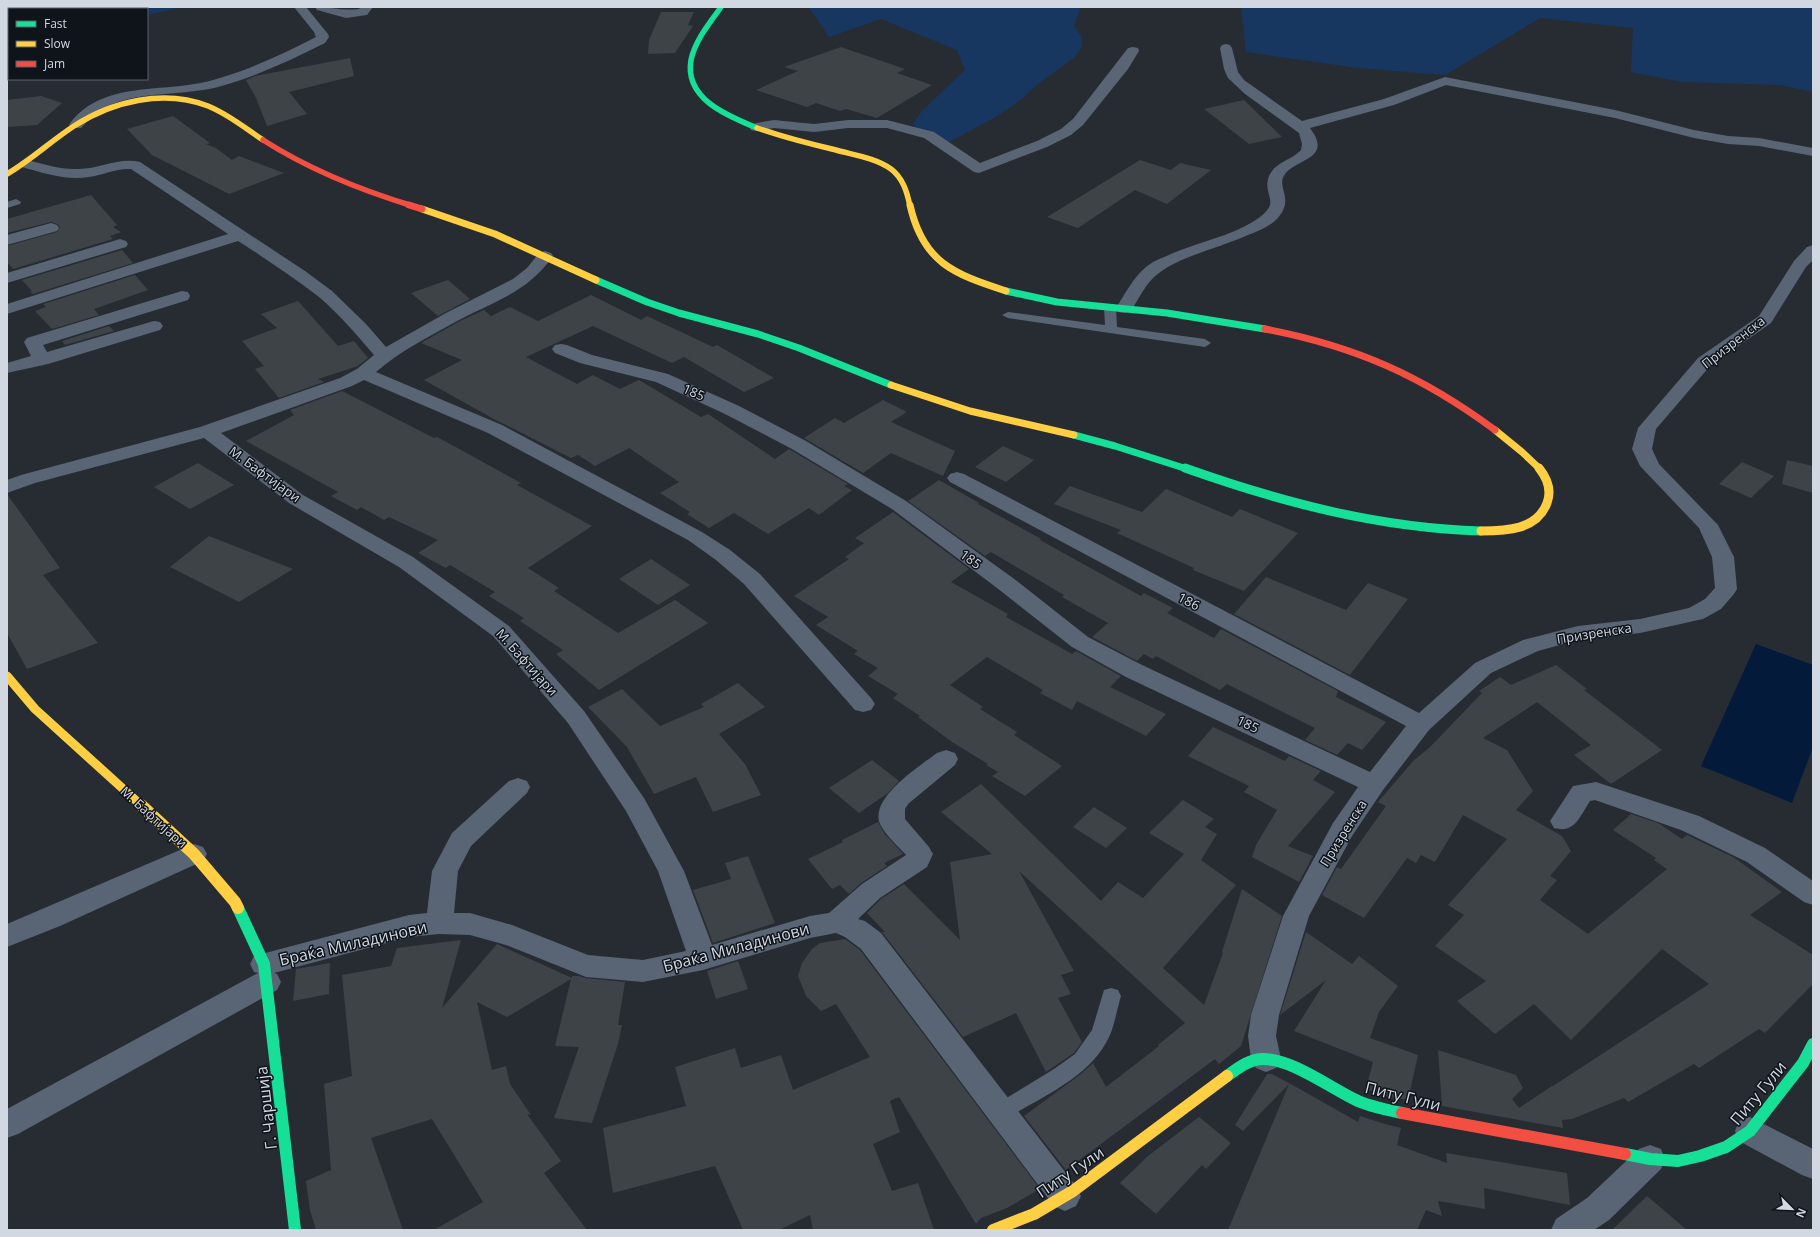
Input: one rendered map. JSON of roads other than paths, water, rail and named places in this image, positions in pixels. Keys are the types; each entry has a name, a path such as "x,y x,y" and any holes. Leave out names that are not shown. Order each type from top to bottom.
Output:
{"main road":[{"path":"7,174 27,164 76,126 101,112 135,102 170,98 199,102 221,111 278,150 327,176 350,186 493,233 629,294 664,308 693,318 760,334 829,359 922,397 968,411 1118,446 1184,467 1251,491 1324,511 1428,527 1473,531 1521,528 1539,518 1549,503 1550,484 1538,467 1510,442 1455,400 1388,364 1316,338 1220,320 1050,302 1017,296 965,277 928,251 921,240 910,210 904,183 901,178 891,169 864,157 756,127 727,115 706,101 695,90 690,77 690,66 697,46 721,7"},
{"name":"М. Бафтијари","path":"7,676 35,709 194,854 235,902 265,973"},
{"name":"Г. Чаршија","path":"265,973 295,1230"},
{"name":"Питу Гули","path":"993,1230 1035,1213 1065,1196 1098,1174 1248,1062 1257,1059 1266,1059 1286,1066 1355,1100 1385,1110 1650,1159 1678,1161 1700,1156 1726,1147 1750,1131 1803,1063 1813,1044"}],"street":[{"path":"76,126 88,112 106,102 143,94 215,84 270,64 321,40 323,37 322,33 314,26 300,7"},
{"path":"322,7 351,14 363,12 367,7"},
{"path":"1117,308 1154,269 1260,225 1275,212 1280,204 1279,196 1274,189 1275,179 1279,171 1292,162 1306,156 1310,150 1311,144 1308,132 1252,94 1233,75 1226,48"},
{"path":"756,127 774,124 814,128 848,124 887,124 929,136 979,169 1042,144 1066,132 1078,122 1123,66 1133,51"},
{"path":"1300,126 1389,102 1445,81 1615,114 1694,134 1728,140 1759,142 1813,152"},
{"path":"27,164 63,173 86,174 106,170 126,163 135,165 298,274 326,295 360,328 384,356"},
{"path":"7,240 51,228"},
{"path":"7,309 240,235"},
{"path":"7,278 120,244"},
{"name":"Призренска","path":"1266,1059 1262,1036 1265,1015 1296,916 1342,830 1374,784 1421,724 1483,668 1531,646 1578,633 1640,626 1695,614 1713,604 1726,589 1723,557 1708,525 1650,466 1642,449 1647,428 1704,362 1765,320 1800,264 1813,250"},
{"path":"7,487 28,479 207,431 331,388 363,373 384,356 452,317 519,283 533,271 545,256"},
{"path":"42,360 33,342 182,296"},
{"path":"7,368 42,360 154,326"},
{"name":"185","path":"560,350 586,359 662,378 732,410 799,445 898,505 1005,583 1080,642 1134,671 1374,784"},
{"path":"363,373 495,429 695,536 723,554 752,579 863,704"},
{"name":"М. Бафтијари","path":"207,431 296,499 406,562 501,631 576,717 635,805 671,871 703,959"},
{"name":"186","path":"957,478 1421,724"},
{"path":"946,759 899,797 892,809 892,822 920,854 918,860 871,891 837,922 871,940 1065,1196"},
{"path":"439,923 445,870 461,840 518,787"},
{"path":"1563,821 1582,793 1596,791 1690,823 1756,855 1813,895"},
{"path":"7,936 194,854"},
{"name":"Браќа Миладинови","path":"7,1124 265,973 409,926 439,923 470,924 512,936 586,966 643,971 703,959 810,927 837,922"},
{"path":"1750,1131 1813,1165"},
{"path":"1567,1230 1598,1209 1650,1159"}],"lane":[{"path":"1111,330 1117,308"},
{"path":"1008,315 1205,343"},
{"path":"1002,1111 1061,1075 1082,1060 1101,1033 1111,996"}]}
